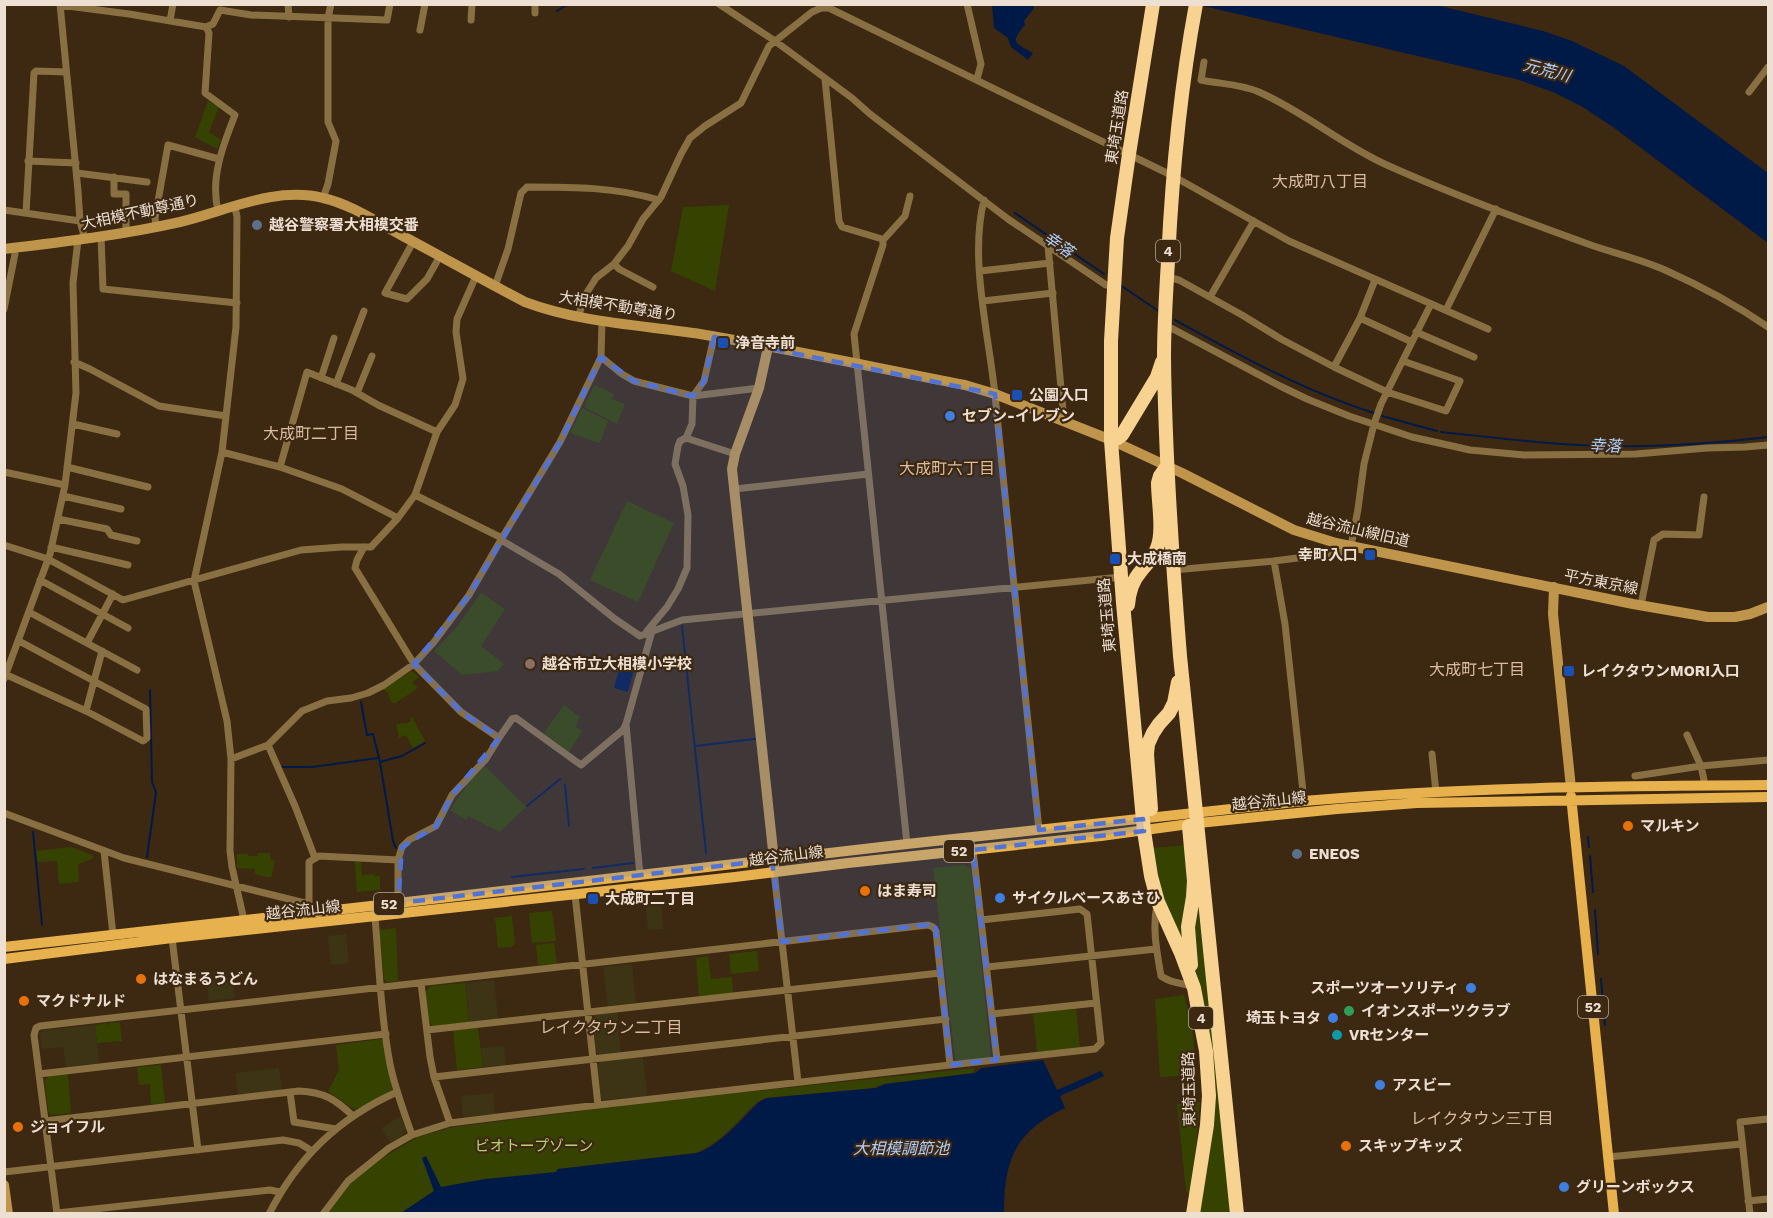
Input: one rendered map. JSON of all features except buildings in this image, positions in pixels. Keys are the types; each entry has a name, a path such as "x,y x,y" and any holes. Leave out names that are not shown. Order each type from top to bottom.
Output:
{"highway":[{"name":"東埼玉道路","path":"1154,4 1129,154 1118,238 1111,341 1112,440 1126,637 1151,876 1158,902 1194,988 1206,1051 1209,1096 1206,1139 1193,1214"},
{"name":"4","path":"1196,4 1178,117 1173,176 1164,354 1167,466 1173,570 1195,820 1237,1214"},
{"path":"1112,440 1122,435 1146,396 1157,377 1164,354"},
{"name":"4","path":"1126,637 1132,584 1158,547 1160,530 1158,483 1167,466"},
{"name":"4","path":"1146,823 1148,744 1174,703 1180,656"},
{"name":"4","path":"1194,988 1188,927 1193,897 1195,820"}],"main road":[{"name":"越谷流山線","path":"1195,820 1304,801 1364,795 1768,784"},
{"name":"52","path":"1571,788 1614,1214"},
{"name":"越谷流山線","path":"4,947 244,920 310,909 398,903 1039,830 1407,804 1768,797"},
{"name":"越谷流山線","path":"4,959 172,938 973,850 1146,823"}],"street":[{"path":"170,21 173,4"},
{"path":"288,4 289,17"},
{"path":"323,198 336,141 328,122 328,18 331,4"},
{"path":"19,641 146,709 147,738 143,741 86,711 6,677 51,548 65,485 76,393 73,283 81,240 60,5 206,27 213,24 220,10 251,15 387,20 390,4"},
{"path":"420,30 425,4"},
{"path":"471,20 472,4"},
{"path":"719,4 775,41 1048,246 1106,285 1114,285"},
{"path":"966,4 981,64 976,79"},
{"path":"578,317 586,294 596,278 614,264 628,246 643,219 659,200 687,142 705,126 741,103 769,46 812,12 821,8 830,8 1173,176 1290,242 1488,328"},
{"path":"206,27 209,33 205,93 235,115 219,159 216,177 218,211"},
{"path":"1204,62 1201,80 1259,92 1303,115 1372,158 1435,186 1588,244 1664,269 1725,300 1768,327"},
{"path":"1749,92 1768,67"},
{"path":"26,213 34,73 36,71 66,72"},
{"path":"825,79 839,221 842,227 884,239"},
{"path":"156,226 155,218 168,145 219,159"},
{"path":"28,161 75,163"},
{"path":"76,173 147,182"},
{"path":"114,177 114,194 126,194 126,231"},
{"path":"495,286 510,241 521,193 527,187 599,189 635,193 659,200"},
{"name":"大相模不動尊通り","path":"9,249 81,240 182,221 258,200 288,196 323,198 368,217 525,302 545,310 768,346 965,385 995,394 1112,440 1167,466"},
{"path":"907,844 854,334 884,239 905,216 910,196"},
{"path":"984,200 978,238 980,270 995,394 1039,830"},
{"path":"235,207 237,217 236,327 222,452 194,581 227,721 231,759 230,850 244,920"},
{"path":"1446,310 1496,209"},
{"path":"4,210 80,221"},
{"path":"1210,297 1254,221"},
{"path":"101,236 104,289 237,303"},
{"path":"413,242 385,293 407,299 427,279 440,256"},
{"path":"1048,246 1064,421"},
{"path":"4,309 15,254 9,249"},
{"path":"980,270 1050,263"},
{"path":"614,264 653,287"},
{"path":"4,545 48,560 123,600 301,550 364,548 375,545 415,495 437,432 455,405 463,379 456,332 457,319 476,276"},
{"path":"1167,276 1179,279 1281,339 1334,367 1387,392 1446,411 1460,381 1403,361"},
{"path":"1334,367 1360,318 1376,280"},
{"path":"983,301 1053,293"},
{"path":"1173,570 1344,552 1351,546 1364,464 1374,424 1387,392 1431,304"},
{"path":"336,384 364,311"},
{"path":"1360,318 1412,342"},
{"path":"231,759 268,745 302,711 327,701 368,693 384,685 414,664 440,634 469,595 560,442 600,357 602,321"},
{"path":"1165,327 1173,329 1307,399 1412,437 1459,448 1524,454 1636,454 1768,445"},
{"path":"1416,332 1474,357"},
{"path":"644,636 667,607 687,568 688,515 683,486 675,464 678,446 686,438 692,424 693,396 704,381 714,337"},
{"path":"321,378 334,338"},
{"path":"768,346 759,388 732,465 798,1082"},
{"path":"357,393 372,356"},
{"path":"600,357 634,381 693,396 759,388"},
{"path":"74,362 159,406 226,416"},
{"path":"280,468 307,372 357,393 437,432"},
{"path":"73,424 117,434"},
{"path":"686,438 735,454"},
{"path":"222,452 342,489 398,518"},
{"name":"越谷流山線旧道","path":"1167,466 1294,530 1351,546 1554,587"},
{"path":"67,467 148,487"},
{"path":"4,471 65,485"},
{"path":"735,489 868,474"},
{"path":"415,495 501,539 559,574 640,636 682,620 1121,577"},
{"path":"63,496 122,509"},
{"path":"1641,605 1654,540 1663,534 1699,535 1704,497"},
{"path":"58,519 107,529 111,535 137,541"},
{"path":"51,548 128,565"},
{"path":"364,548 357,560 356,568 414,664 460,712 499,738"},
{"path":"1274,561 1285,624 1304,801"},
{"path":"40,580 128,627"},
{"name":"平方東京線","path":"1571,788 1553,614 1554,587 1708,617 1742,615 1768,607"},
{"path":"87,642 113,594"},
{"path":"29,612 137,670"},
{"path":"398,903 398,860 402,847 409,840 436,826 452,795 486,759 512,719 516,718 581,765 623,730 652,631"},
{"path":"86,711 102,651"},
{"path":"626,724 640,874"},
{"path":"1687,735 1701,766 1705,785"},
{"path":"268,745 315,858"},
{"path":"1432,754 1436,792"},
{"path":"1635,776 1701,766 1768,760"},
{"path":"4,813 124,858 237,887 310,909 309,862 315,858 319,856 398,860"},
{"path":"973,850 997,1060"},
{"path":"104,851 113,935"},
{"path":"575,895 598,1105"},
{"path":"1158,902 1155,915 1156,949 1161,976 1171,983 1185,984 1194,988"},
{"path":"322,1214 348,1182 389,1148 412,1135 450,1123 1095,1049 1101,1043 1087,914 1080,909 981,920"},
{"path":"375,917 386,1034 397,1092 412,1135"},
{"path":"280,1192 270,1190 57,1213 34,1035 36,1028 928,925 936,931 950,1065"},
{"path":"172,938 198,1150"},
{"path":"987,967 1156,949"},
{"path":"427,1030 940,972"},
{"path":"421,983 434,1077 450,1123"},
{"path":"992,1014 1096,1002"},
{"path":"434,1077 946,1019"},
{"path":"39,1074 386,1034"},
{"path":"45,1121 290,1092 312,1092 326,1095 340,1103 353,1116"},
{"path":"290,1092 294,1122 336,1129"},
{"path":"269,1214 280,1192 312,1151 353,1116 397,1092"},
{"path":"1750,1214 1740,1122 1768,1119"},
{"path":"4,1172 283,1140 299,1143 312,1151"},
{"path":"1608,1157 1741,1144"},
{"path":"4,1185 8,1214"},
{"path":"1748,1201 1768,1199"}],"highlighted area":[{"path":"714,337 995,394 1039,830 1143,819 1144,831 973,850 997,1060 950,1065 935,924 782,942 772,860 398,903 402,847 436,826 452,795 499,738 461,712 414,664 469,595 560,442 601,357 634,381 693,396 704,381"}],"green space":[{"path":"208,101 219,107 209,132 221,140 217,149 195,137"},
{"path":"729,205 715,291 671,271 683,207"},
{"path":"594,385 614,394 612,399 625,404 617,424 584,407"},
{"path":"582,408 608,421 600,443 570,433"},
{"path":"627,501 674,523 638,602 590,580"},
{"path":"481,593 505,609 481,646 504,664 498,671 462,675 434,651 456,628"},
{"path":"412,671 419,677 412,682 418,688 394,704 383,689"},
{"path":"564,705 580,717 575,727 582,731 569,752 544,733"},
{"path":"410,717 425,741 413,748 406,735 399,738 396,724 408,723 411,721"},
{"path":"485,766 526,807 500,832 468,816 466,820 450,810 469,782"},
{"path":"1187,845 1190,878 1186,954 1163,902 1152,848"},
{"path":"72,847 94,856 78,864 79,882 59,884 57,861 38,862 36,851"},
{"path":"258,853 270,853 271,860 275,861 271,878 255,874 255,869 237,868 237,854 257,856"},
{"path":"1197,855 1233,1213 1198,1213 1209,1146 1200,999 1191,936"},
{"path":"355,862 361,862 362,875 380,876 380,890 357,892"},
{"path":"964,865 971,868 991,1056 990,1058 958,1061 955,1058 933,868"},
{"path":"552,911 556,941 532,943 529,913"},
{"path":"512,916 515,944 511,947 498,948 495,918"},
{"path":"396,928 398,981 387,982 384,979 379,930"},
{"path":"554,943 557,964 538,965 536,945"},
{"path":"757,951 759,971 731,974 729,954"},
{"path":"708,956 711,979 732,977 733,993 699,996 696,958"},
{"path":"465,983 469,1022 433,1026 429,1022 425,993 430,986"},
{"path":"1184,995 1193,1034 1196,1075 1160,1077 1155,999"},
{"path":"1076,1009 1080,1047 1037,1052 1033,1013"},
{"path":"120,1022 122,1041 97,1043 95,1025 107,1023 109,1031 108,1023"},
{"path":"478,1028 483,1067 457,1070 453,1030"},
{"path":"381,1039 384,1041 392,1090 355,1110 328,1091 339,1070 336,1045"},
{"path":"161,1065 165,1103 151,1104 150,1084 139,1085 137,1067"},
{"name":"ビオトープゾーン","path":"974,1068 973,1073 883,1084 874,1088 765,1098 757,1102 721,1138 695,1153 558,1169 556,1172 434,1191 401,1213 327,1214 347,1187 384,1157 418,1137 454,1127 662,1101"},
{"path":"68,1074 71,1113 51,1115 48,1111 45,1081 49,1075"},
{"path":"1200,1102 1189,1194 1186,1191 1177,1104"}],"sand":[{"path":"661,900 663,929 648,930 645,901"},
{"path":"346,934 349,963 331,965 328,936"},
{"path":"632,964 636,1003 608,1006 603,967"},
{"path":"233,979 235,998 209,1001 207,981"},
{"path":"494,980 498,1019 469,1022 465,983"},
{"path":"617,1012 621,1052 600,1055 595,1051 591,1020 596,1014"},
{"path":"95,1025 99,1063 66,1067 63,1047 42,1049 40,1034 44,1030"},
{"path":"504,1046 506,1065 483,1067 481,1048"},
{"path":"643,1057 647,1096 604,1100 600,1096 597,1066 601,1061"},
{"path":"279,1068 282,1090 238,1095 235,1073"},
{"path":"493,1093 495,1114 463,1117 461,1096"},
{"path":"401,1116 406,1129 401,1137 390,1143 381,1128"}],"water":[{"path":"992,5 1033,5 1034,8 1024,21 1025,25 1016,39 1018,44 1033,53 1028,60 1011,47 1008,38 994,28"},
{"name":"元荒川","path":"1199,5 1436,5 1543,31 1572,41 1624,66 1768,173 1768,243 1613,127 1581,106 1553,92 1516,79"},
{"path":"622,658 636,662 628,692 614,688"},
{"name":"大相模調節池","path":"1043,1060 1057,1090 1101,1071 1104,1076 1060,1096 1065,1108 1034,1127 1023,1138 1015,1150 1006,1178 1004,1213 401,1213 434,1191 422,1158 426,1156 441,1187 485,1179 556,1172 558,1169 697,1153 723,1138 759,1102 767,1098 876,1088 885,1084 975,1073 982,1068"}],"waterway":[{"path":"557,11 568,4"},
{"name":"幸落","path":"1015,213 1104,274"},
{"name":"幸落","path":"1120,285 1160,312"},
{"name":"幸落","path":"1175,320 1297,383 1374,413"},
{"name":"幸落","path":"1382,416 1437,431"},
{"name":"幸落","path":"1441,432 1594,446 1654,446 1768,437"},
{"path":"682,626 706,853"},
{"path":"147,857 156,792 152,782 150,690"},
{"path":"361,702 367,735 373,734 380,762 396,848"},
{"path":"695,746 755,739"},
{"path":"380,762 402,756 425,743"},
{"path":"282,767 312,767 378,758"},
{"path":"527,806 560,779"},
{"path":"565,785 569,826"},
{"path":"33,832 42,925"},
{"path":"1588,837 1589,847"},
{"path":"1590,856 1593,892"},
{"path":"593,868 633,863"},
{"path":"512,877 584,869"},
{"path":"1595,910 1598,954"},
{"path":"1601,979 1605,1025"}],"place":[{"name":"越谷警察署大相模交番","path":"257,225"},
{"name":"浄音寺前","path":"723,343"},
{"name":"公園入口","path":"1017,395"},
{"name":"セブン-イレブン","path":"950,416"},
{"name":"幸町入口","path":"1370,555"},
{"name":"大成橋南","path":"1115,559"},
{"name":"越谷市立大相模小学校","path":"530,664"},
{"name":"レイクタウンMORI入口","path":"1569,671"},
{"name":"マルキン","path":"1628,826"},
{"name":"ENEOS","path":"1297,854"},
{"name":"はま寿司","path":"865,891"},
{"name":"サイクルベースあさひ","path":"1000,898"},
{"name":"大成町二丁目","path":"593,899"},
{"name":"はなまるうどん","path":"141,979"},
{"name":"スポーツオーソリティ","path":"1471,988"},
{"name":"マクドナルド","path":"24,1001"},
{"name":"イオンスポーツクラブ","path":"1349,1011"},
{"name":"埼玉トヨタ","path":"1333,1018"},
{"name":"VRセンター","path":"1337,1035"},
{"name":"アスビー","path":"1380,1085"},
{"name":"ジョイフル","path":"18,1127"},
{"name":"スキップキッズ","path":"1346,1146"},
{"name":"グリーンボックス","path":"1564,1187"}],"district":[{"name":"大成町八丁目","path":"1320,181"},
{"name":"大成町二丁目","path":"311,433"},
{"name":"大成町六丁目","path":"947,468"},
{"name":"大成町七丁目","path":"1477,669"},
{"name":"レイクタウン二丁目","path":"611,1027"},
{"name":"レイクタウン三丁目","path":"1482,1118"}]}
